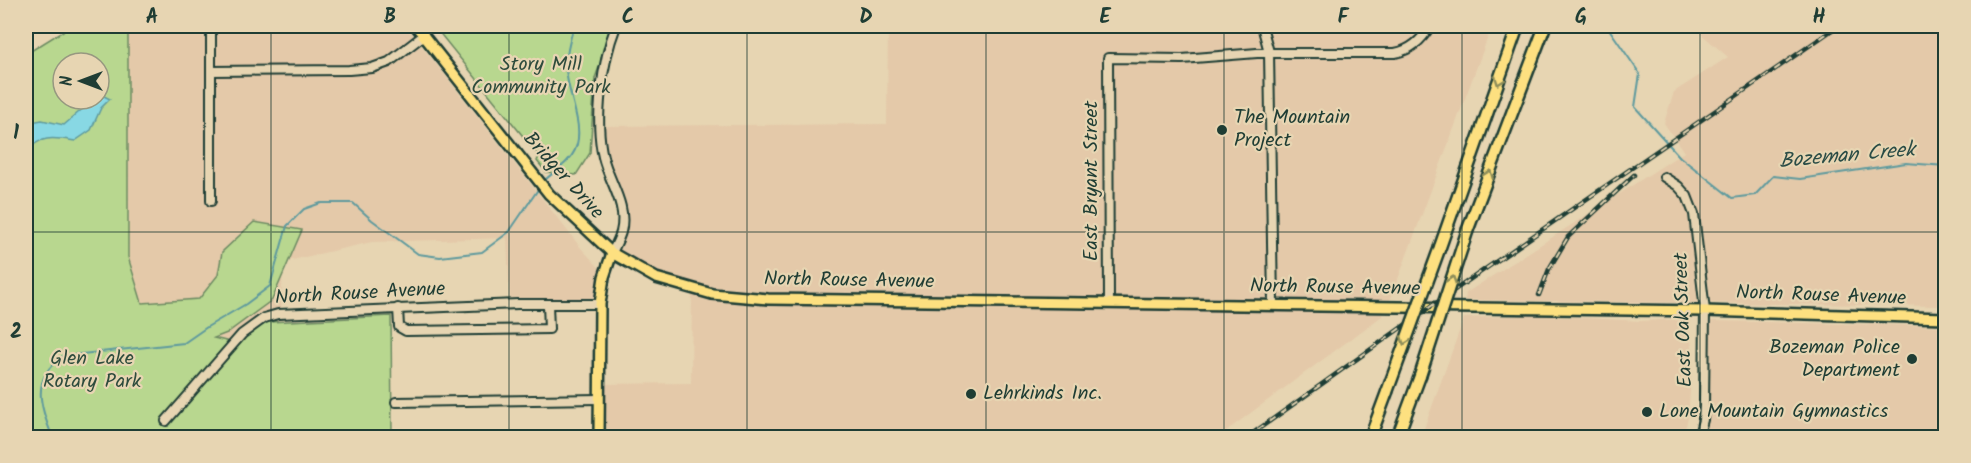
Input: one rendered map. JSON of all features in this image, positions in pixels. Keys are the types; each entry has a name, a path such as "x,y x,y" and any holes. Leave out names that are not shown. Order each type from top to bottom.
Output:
{"highway":[{"path":"1370,438 1518,26"},
{"path":"1397,438 1420,376 1468,229 1545,26"}],"main road":[{"name":"Bridger Drive","path":"416,26 549,194 612,253 660,279 696,291 724,295"},
{"path":"600,438 600,304 604,277 612,253"},
{"name":"North Rouse Avenue","path":"724,295 768,298 1705,311 1946,318"}],"street":[{"path":"612,253 621,231 623,217 619,198 608,176 600,126 604,70 616,26"},
{"path":"1262,26 1269,53 1273,305"},
{"path":"1269,53 1395,53 1405,51 1417,43 1430,26"},
{"path":"211,34 211,201"},
{"path":"211,71 372,68 389,62 424,36"},
{"name":"East Bryant Street","path":"1109,303 1108,58 1191,59 1269,53"},
{"name":"East Oak Street","path":"1664,177 1678,186 1687,196 1694,214 1705,311 1704,406 1698,438"},
{"path":"398,308 399,327 406,331 549,329 548,304"},
{"name":"North Rouse Avenue","path":"166,421 242,334 264,318 291,312 600,304"},
{"path":"396,402 599,399"}],"shaded area":[{"path":"128,26 406,26 581,248 605,274 600,304 510,308 507,238 372,242 283,262 281,320 269,322 248,334 238,344 129,314"},
{"path":"888,26 1492,26 1388,306 1382,316 1218,437 505,438 599,437 599,384 691,383 692,290 612,253 623,217 608,176 600,126 887,124"},
{"path":"1692,26 1945,26 1945,306 1465,300 1466,293 1684,152 1664,123 1674,92 1728,57"},
{"path":"1533,315 1641,321 1680,319 1689,329 1693,353 1688,418 1683,437 1421,437 1464,318"},
{"path":"1711,321 1945,326 1945,437 1706,438"}],"green space":[{"name":"Glen Lake Rotary Park","path":"71,26 128,26 128,257 142,303 199,299 218,275 222,252 254,222 302,230 272,300 227,333 214,338 238,344 254,329 269,322 391,316 392,437 26,437 26,54"},
{"name":"Story Mill Community Park","path":"434,26 614,26 595,78 590,153 576,175 546,172 537,161 539,156"}],"water":[{"path":"80,111 100,111 91,130 75,141 55,138 42,140 26,153 26,123 42,120 64,125"}],"waterway":[{"path":"542,183 569,160 578,141 577,120 566,67 567,51 574,26"},
{"name":"Bozeman Creek","path":"1607,26 1640,74 1635,107 1680,157 1732,198 1755,195 1773,176 1800,179 1906,163 1946,166"},
{"path":"53,438 44,415 41,394 42,383 53,365 63,356 184,343 270,286 287,226 304,209 321,203 353,203 418,254 440,257 482,252 509,232 539,188"}],"railway":[{"path":"1246,438 1430,307 1838,26"},
{"path":"1539,295 1549,269 1568,237 1634,175"}],"place":[{"name":"The Mountain Project","path":"1222,130"},
{"name":"Bozeman Police Department","path":"1912,359"},
{"name":"Lehrkinds Inc.","path":"971,394"},
{"name":"Lone Mountain Gymnastics","path":"1647,412"}]}
